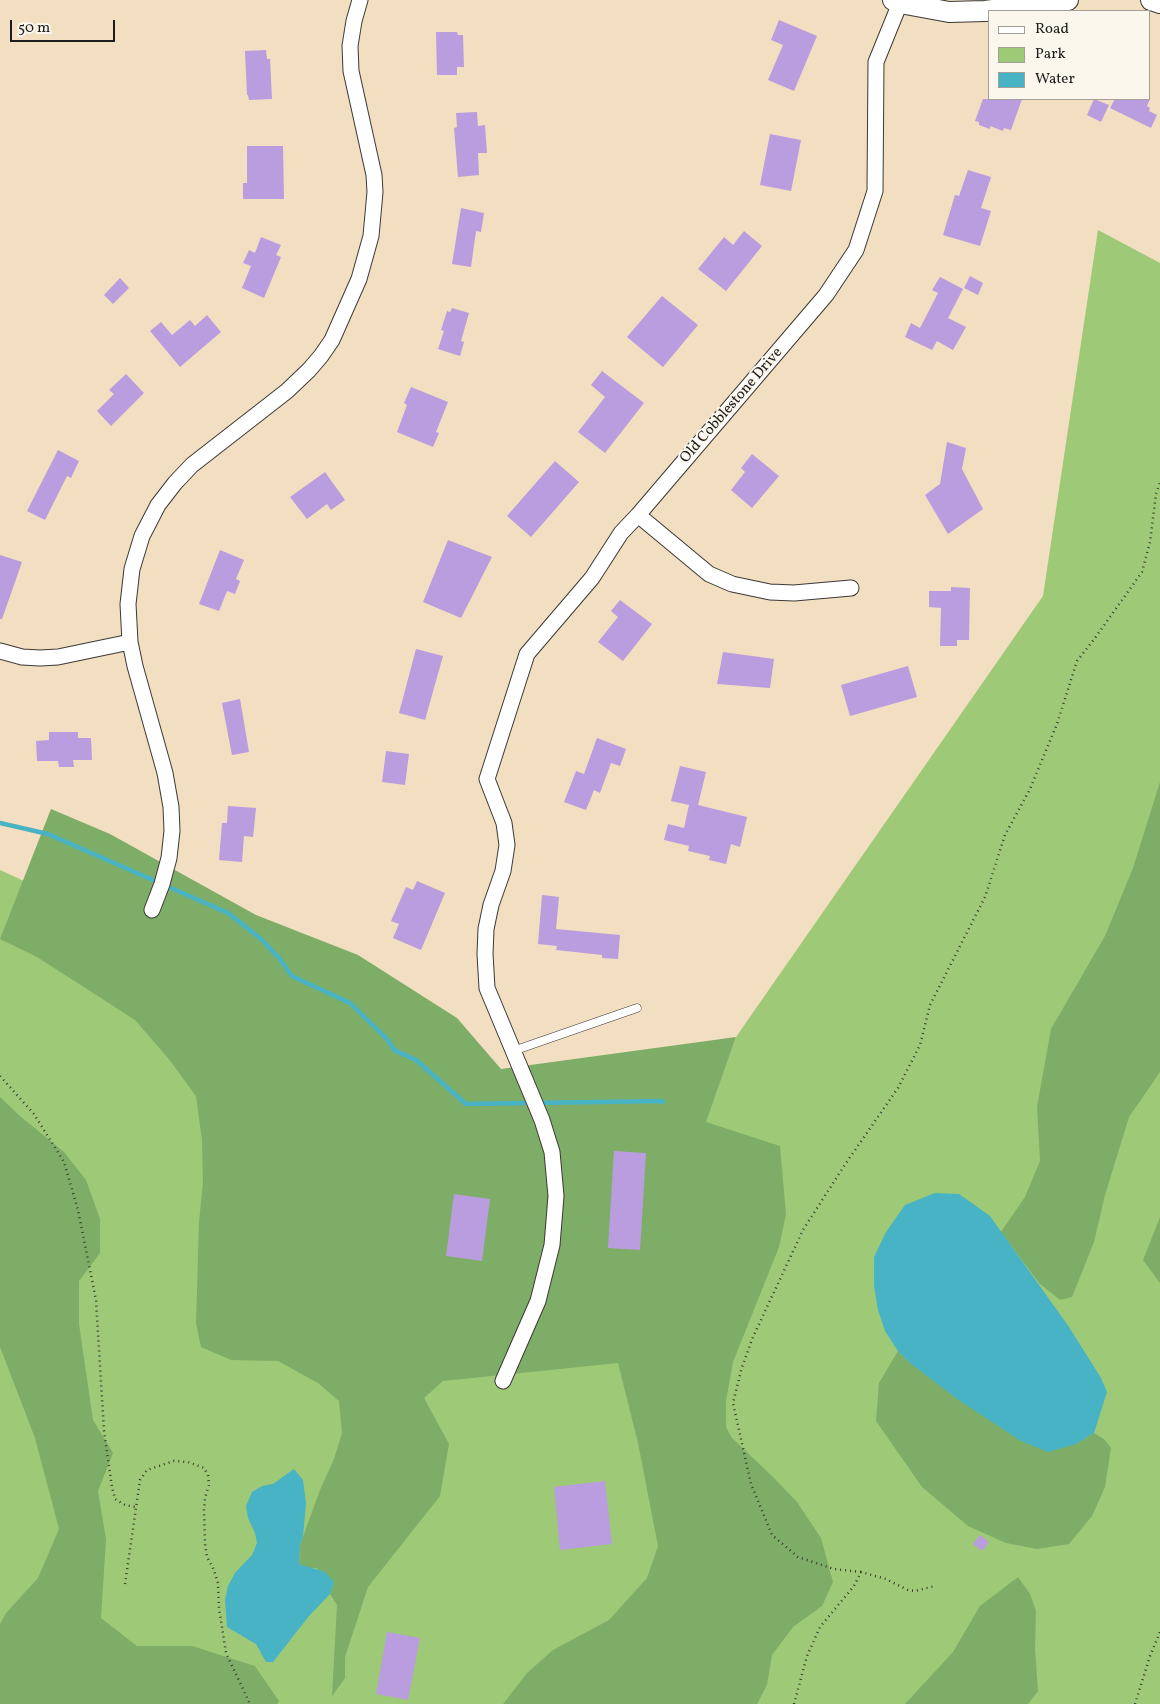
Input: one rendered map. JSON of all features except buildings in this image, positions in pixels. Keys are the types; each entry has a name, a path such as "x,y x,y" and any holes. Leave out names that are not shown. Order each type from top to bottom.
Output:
{"street":[{"path":"152,910 162,884 168,858 172,831 171,807 165,773 130,642 128,604 132,569 142,536 158,505 175,483 192,465 287,391 321,356 332,340 359,279 371,236 375,192 374,175 351,71 350,46 360,0"},
{"path":"993,10 1068,0"},
{"path":"1151,0 1160,3"},
{"path":"896,2 949,12 988,11"},
{"name":"Old Cobblestone Drive","path":"513,1051 487,988 486,929 491,906 503,871 507,845 504,823 487,779 527,654 592,578 620,533 638,515 826,295 856,250 875,191 876,62 896,2"},
{"path":"638,515 709,574 732,584 770,592 794,593 851,588"},
{"path":"0,651 22,657 50,658 130,642"},
{"path":"503,1381 538,1301 552,1244 556,1196 552,1152 542,1120 513,1051"}],"lane":[{"path":"513,1051 637,1008"}],"path":[{"path":"936,1586 915,1591 908,1590 886,1578 834,1569 798,1556 772,1535 750,1484 734,1403 742,1367 752,1337 803,1230 846,1163 898,1088 920,1046 930,1005 985,897 1005,835 1030,789 1057,724 1077,661 1096,638 1142,572 1150,542 1156,494 1160,482"},
{"path":"0,1076 34,1114 64,1162 78,1210 96,1300 104,1431 112,1487 116,1499 125,1505 136,1507"},
{"path":"125,1584 140,1480 148,1470 174,1462 188,1462 204,1468 208,1476 209,1485 204,1510 206,1551 218,1583 219,1608 226,1653 250,1704"},
{"path":"794,1704 806,1656 820,1627 854,1586 860,1572"},
{"path":"1135,1704 1150,1656 1160,1632"}],"green space":[{"path":"1098,230 1160,263 1160,1704 0,1704 0,870 301,1008 618,1363 736,1037 1043,596"},
{"path":"1160,782 1160,1072 1129,1117 1105,1195 1094,1242 1072,1297 1060,1300 1039,1283 1001,1232 1025,1197 1040,1161 1037,1107 1051,1029 1105,936 1133,868"},
{"path":"51,809 110,834 256,915 358,955 457,1018 501,1069 736,1037 706,1122 780,1146 786,1214 779,1247 733,1362 726,1401 726,1427 732,1438 797,1502 821,1538 833,1582 822,1606 793,1627 772,1655 767,1685 757,1704 503,1704 527,1673 553,1650 609,1620 647,1578 658,1546 638,1443 618,1363 443,1381 424,1398 449,1444 440,1496 368,1587 345,1657 345,1678 332,1696 337,1605 330,1594 334,1582 316,1568 308,1568 299,1564 300,1545 320,1490 334,1459 342,1433 339,1401 318,1383 278,1361 231,1360 201,1347 196,1323 199,1222 203,1183 202,1140 196,1096 168,1058 135,1020 37,957 0,939"},
{"path":"0,1097 64,1152 86,1180 100,1219 100,1253 79,1281 79,1324 93,1420 113,1453 98,1491 106,1539 101,1618 137,1646 192,1646 255,1666 279,1701 277,1704 0,1704 0,1624 6,1613 38,1578 59,1529 35,1438 0,1347"},
{"path":"1160,1217 1160,1283 1143,1260"},
{"path":"898,1351 910,1363 1076,1444 1094,1433 1104,1439 1111,1448 1105,1487 1092,1516 1069,1544 1037,1549 1006,1543 968,1526 922,1487 876,1421 879,1383"},
{"path":"1018,1577 1030,1594 1036,1611 1035,1649 1038,1691 1028,1704 905,1704 953,1652 980,1606"}],"water":[{"path":"935,1193 959,1194 990,1216 1069,1327 1101,1378 1107,1392 1094,1433 1076,1444 1048,1452 1021,1441 957,1399 910,1363 898,1351 885,1331 878,1310 874,1286 874,1257 886,1232 905,1205"},
{"path":"294,1469 303,1480 306,1503 299,1564 325,1572 334,1582 330,1594 309,1616 273,1662 266,1662 256,1644 227,1627 225,1600 228,1586 235,1573 252,1555 257,1543 255,1533 248,1518 246,1506 252,1492 262,1486 273,1484"}],"waterway":[{"path":"0,823 48,834 228,913 261,939 279,958 292,976 350,1003 387,1039 394,1050 416,1060 466,1104 663,1102"}]}
